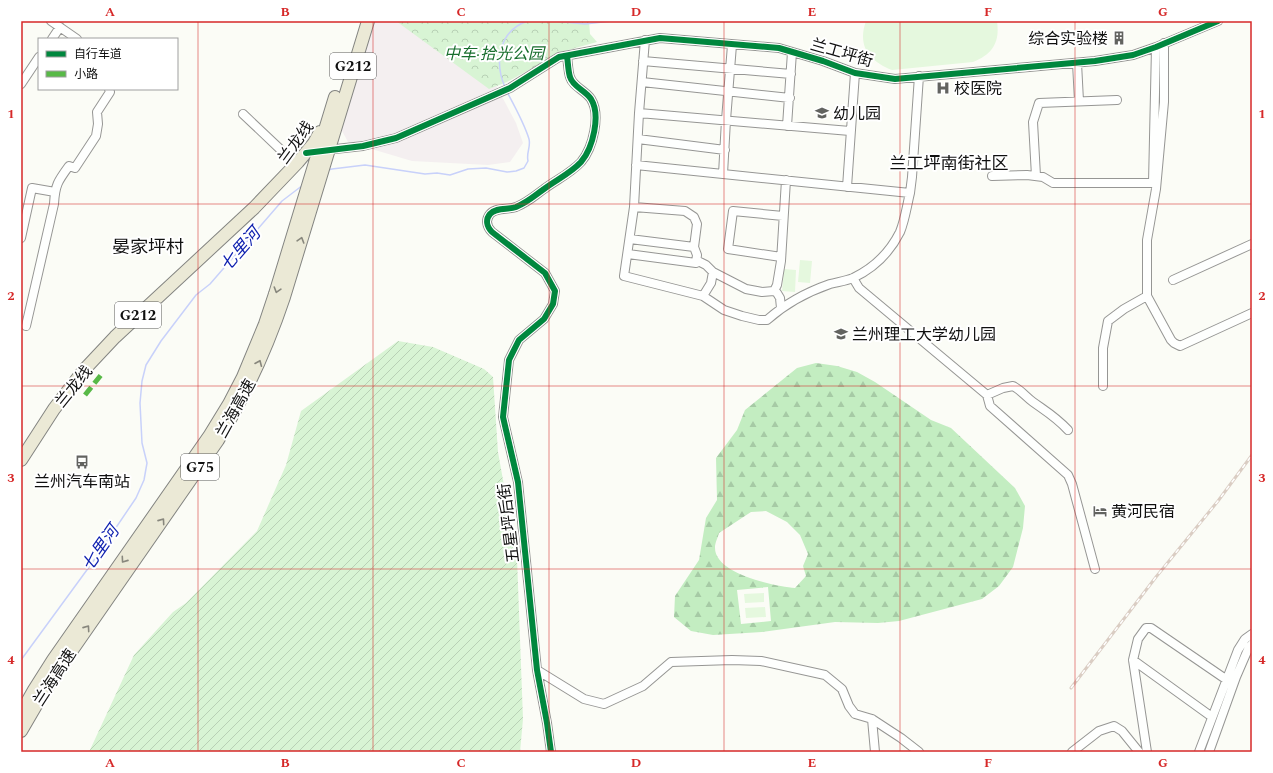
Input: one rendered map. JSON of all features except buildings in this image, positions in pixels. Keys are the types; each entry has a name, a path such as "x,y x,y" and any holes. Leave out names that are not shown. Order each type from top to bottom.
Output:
{"highway":[{"name":"G212","path":"335,110 359,21"},
{"name":"G212","path":"335,110 368,21"},
{"name":"兰龙线","path":"21,460 54,409 79,376 115,337 249,214 314,151 314,143 335,110"},
{"name":"兰海高速","path":"21,731 61,666 192,479 237,409 251,381 274,327 320,168 314,151 335,110"},
{"name":"兰龙线","path":"275,188 314,151"},
{"name":"兰海高速","path":"21,713 53,660 184,474 229,404 243,377 265,324 308,185 320,168"}],"street":[{"path":"51,21 76,38"},
{"name":"兰工坪街","path":"314,151 363,146 396,138 510,88 559,57 646,40 660,38 779,48 823,61 855,73 895,79 1095,62 1133,55 1218,21"},
{"path":"53,38 60,27"},
{"path":"646,40 639,114 634,207 624,276 703,296 724,310 759,320 767,320 781,308 808,293 830,284 853,278 881,260 890,248 900,230 910,193 919,76"},
{"path":"723,174 732,45"},
{"path":"992,176 1036,176 1043,177 1053,183 1153,183 1160,45"},
{"path":"1160,45 1164,102 1156,189 1147,240 1147,296 1171,340 1180,346 1252,313"},
{"path":"787,126 792,52"},
{"name":"五星坪后街","path":"537,670 518,482 503,417 509,360 519,340 544,319 553,304 555,291 545,273 492,232 489,229 487,221 490,213 494,211 514,208 530,200 581,162 588,150 595,122 594,110 590,98 572,82 569,76 567,56"},
{"path":"21,84 38,58"},
{"path":"644,61 791,74"},
{"path":"1077,63 1078,101"},
{"path":"847,187 855,73"},
{"path":"642,82 790,98"},
{"path":"26,326 54,204 54,192 57,183 69,166 75,168 96,136 98,124 97,112 110,92 109,90"},
{"path":"1036,176 1033,122 1039,103 1117,100"},
{"path":"243,114 281,150 314,151"},
{"path":"639,114 850,131"},
{"path":"638,139 725,150"},
{"path":"636,166 910,193"},
{"path":"774,291 777,285 781,257 786,180"},
{"path":"21,238 32,188 54,192"},
{"path":"628,254 696,263 697,255 694,247 697,224 694,217 685,211 634,207"},
{"path":"781,257 728,249 733,211 784,216"},
{"path":"630,239 694,247"},
{"path":"1173,280 1252,244"},
{"path":"696,260 706,265 713,272 746,289 762,292 774,291 780,298 781,308"},
{"path":"703,296 711,283 713,272"},
{"path":"853,278 859,288 987,395 990,406 1068,475 1072,484 1095,570"},
{"path":"1104,386 1103,348 1108,321 1124,309 1147,296"},
{"path":"987,395 1003,388 1013,386 1032,401 1050,412 1068,430"},
{"path":"1148,752 1133,660 1138,639 1146,628 1151,628 1227,680"},
{"path":"1199,752 1238,650 1245,639 1252,634"},
{"path":"1209,752 1236,677 1248,647 1252,644"},
{"path":"537,670 584,699 604,704 643,686 671,662 732,660 761,661 825,675 842,689 849,706 855,714 872,719 919,752"},
{"path":"1133,660 1212,717"},
{"path":"537,670 551,752"},
{"path":"872,719 875,752"},
{"path":"1072,752 1099,731 1114,726 1122,731 1138,752"}],"shaded area":[{"path":"374,21 405,21 490,74 516,123 523,143 510,162 488,165 412,161 348,142 341,129"}],"green space":[{"name":"中车·拾光公园","path":"396,21 589,21 590,34 597,42 561,52 507,82 489,89"},
{"path":"866,21 997,21 998,28 994,46 986,55 973,62 892,70 877,62 867,52 863,38"},
{"path":"800,260 812,261 810,283 798,282"},
{"path":"784,269 796,270 795,292 782,291"},
{"path":"398,341 433,347 484,369 493,377 498,452 517,558 523,719 520,752 89,752 134,655 173,612 186,603 257,531 286,465 301,411"},
{"path":"816,363 837,366 857,372 875,382 931,420 951,428 1015,488 1025,506 1023,528 1013,567 999,586 982,599 899,621 878,623 835,622 762,632 713,635 691,631 674,617 675,596 699,560 706,518 717,500 716,458 737,430 745,410 797,368","holes":["766,511 787,522 800,535 808,554 803,566 806,576 795,588 774,585 747,577 724,565 717,556 715,547 719,533 751,512","768,587 771,621 741,624 737,590"]},
{"path":"764,593 764,602 745,603 744,594"},
{"path":"765,607 766,617 746,618 745,608"}],"waterway":[{"name":"七里河","path":"505,87 500,67 500,58 505,39 518,25 528,21"},
{"name":"七里河","path":"554,21 585,24 612,21"},
{"name":"七里河","path":"328,170 365,165 425,174 437,173 450,175 468,169 486,168 507,172 524,168 528,161 529,139 522,121 507,92"},
{"name":"七里河","path":"21,660 92,563 136,498 144,480 147,463 142,443 140,403 142,381 146,365 161,341 196,295 210,284 282,201 303,185"}],"railway":[{"path":"1071,688 1156,577 1218,501 1252,455"}],"marked path":[{"path":"85,395 101,375"}],"cycle path":[{"path":"306,153 363,146 396,138 510,88 559,57 660,38 779,48 823,61 855,73 895,79 1095,61 1133,55 1218,21"},
{"path":"551,752 537,670 518,482 503,417 509,360 519,340 544,319 553,304 555,291 545,273 492,232 487,221 488,216 495,210 513,208 520,205 568,173 581,162 589,148 594,131 594,106 591,99 576,86 570,77 567,56"}],"place":[{"name":"综合实验楼","path":"1119,38"},
{"name":"校医院","path":"943,88"},
{"name":"幼儿园","path":"822,113"},
{"name":"兰州理工大学幼儿园","path":"841,334"},
{"name":"兰州汽车南站","path":"82,462"},
{"name":"黄河民宿","path":"1100,511"}],"district":[{"name":"兰工坪南街社区","path":"949,163"},
{"name":"晏家坪村","path":"148,247"}]}
